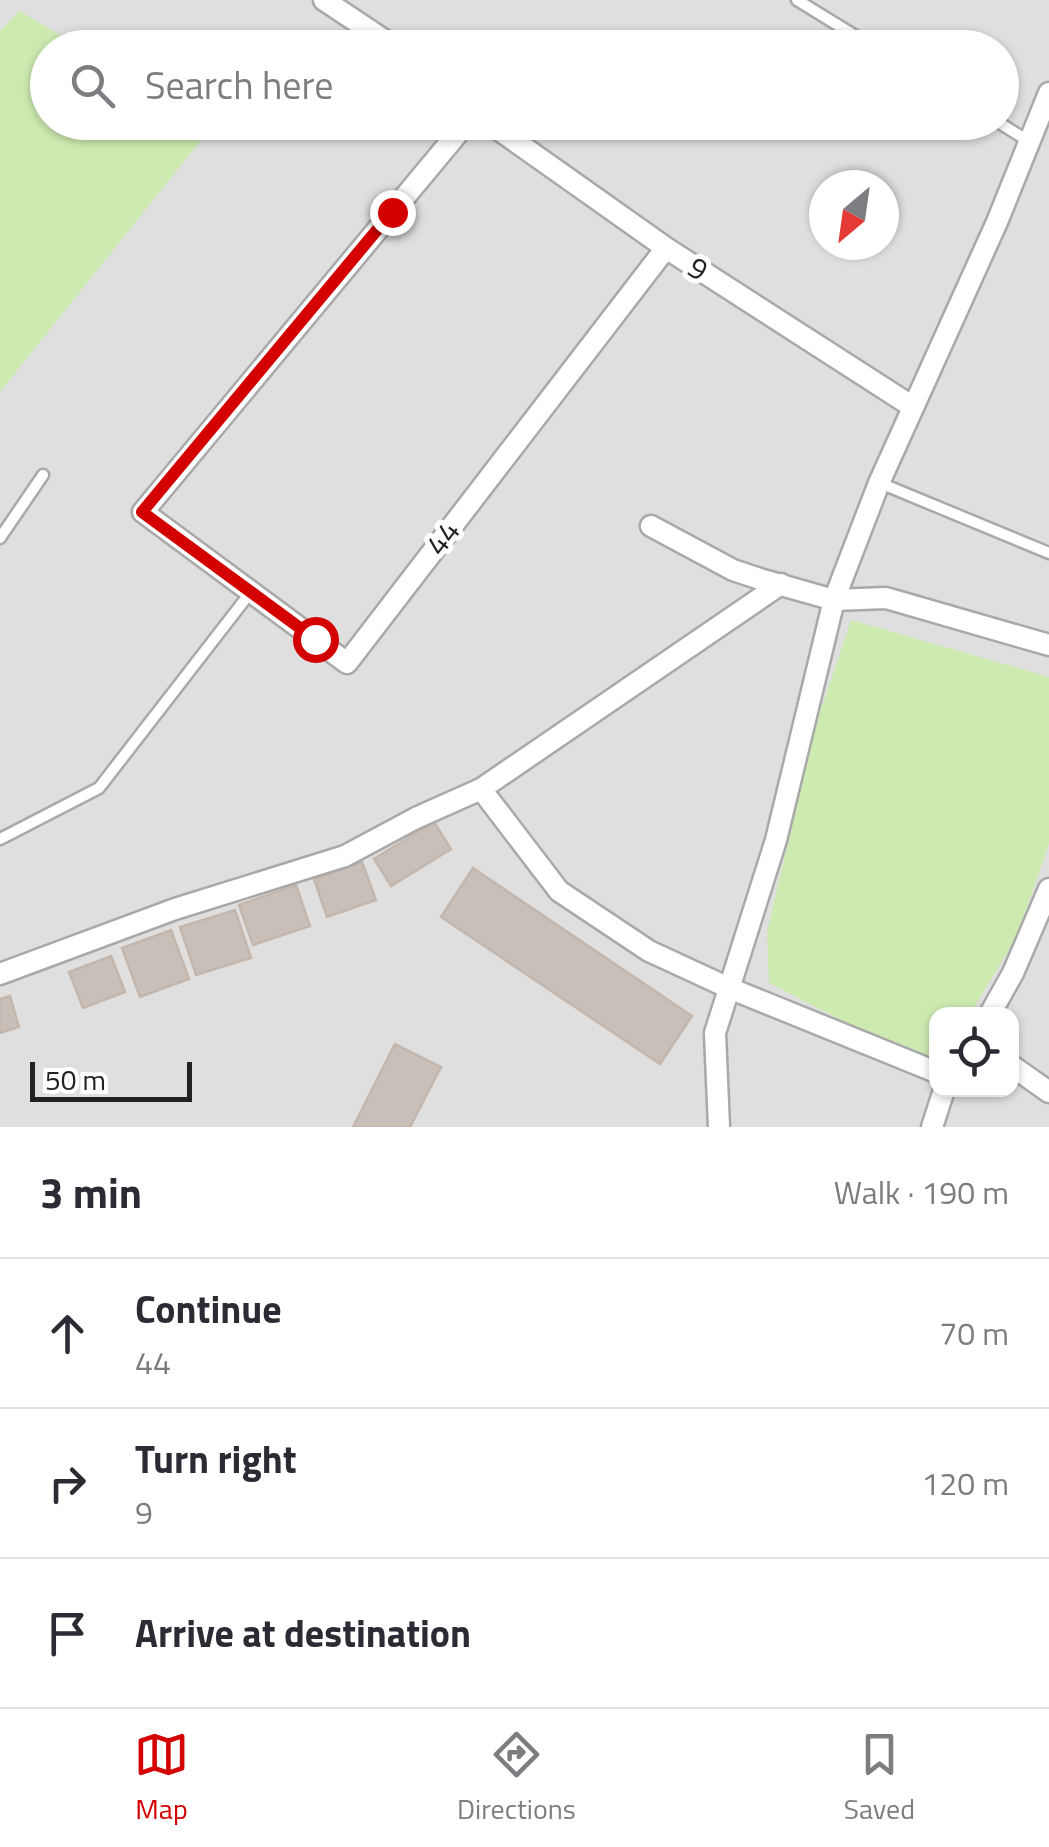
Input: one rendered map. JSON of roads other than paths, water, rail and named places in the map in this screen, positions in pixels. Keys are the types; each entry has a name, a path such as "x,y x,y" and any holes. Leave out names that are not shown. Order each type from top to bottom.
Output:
{"street":[{"path":"324,0 369,30"},
{"path":"719,1127 715,1034 776,840 834,600 879,483 997,222 1049,93"},
{"name":"44","path":"452,140 142,512 347,662 666,248"},
{"name":"9","path":"513,140 666,248 913,407"},
{"path":"650,526 733,570 834,600 886,598 1049,645"},
{"path":"0,974 174,909 346,856 481,789 781,584"},
{"path":"481,789 559,891 649,952 929,1069"},
{"path":"994,1007 1013,974 1049,888"},
{"path":"1019,1071 1049,1092"},
{"path":"932,1127 942,1097"}],"lane":[{"path":"797,0 846,30"},
{"path":"1019,135 1028,141"},
{"path":"0,538 42,475"},
{"path":"879,483 1049,553"},
{"path":"0,839 99,788 250,593"}]}
